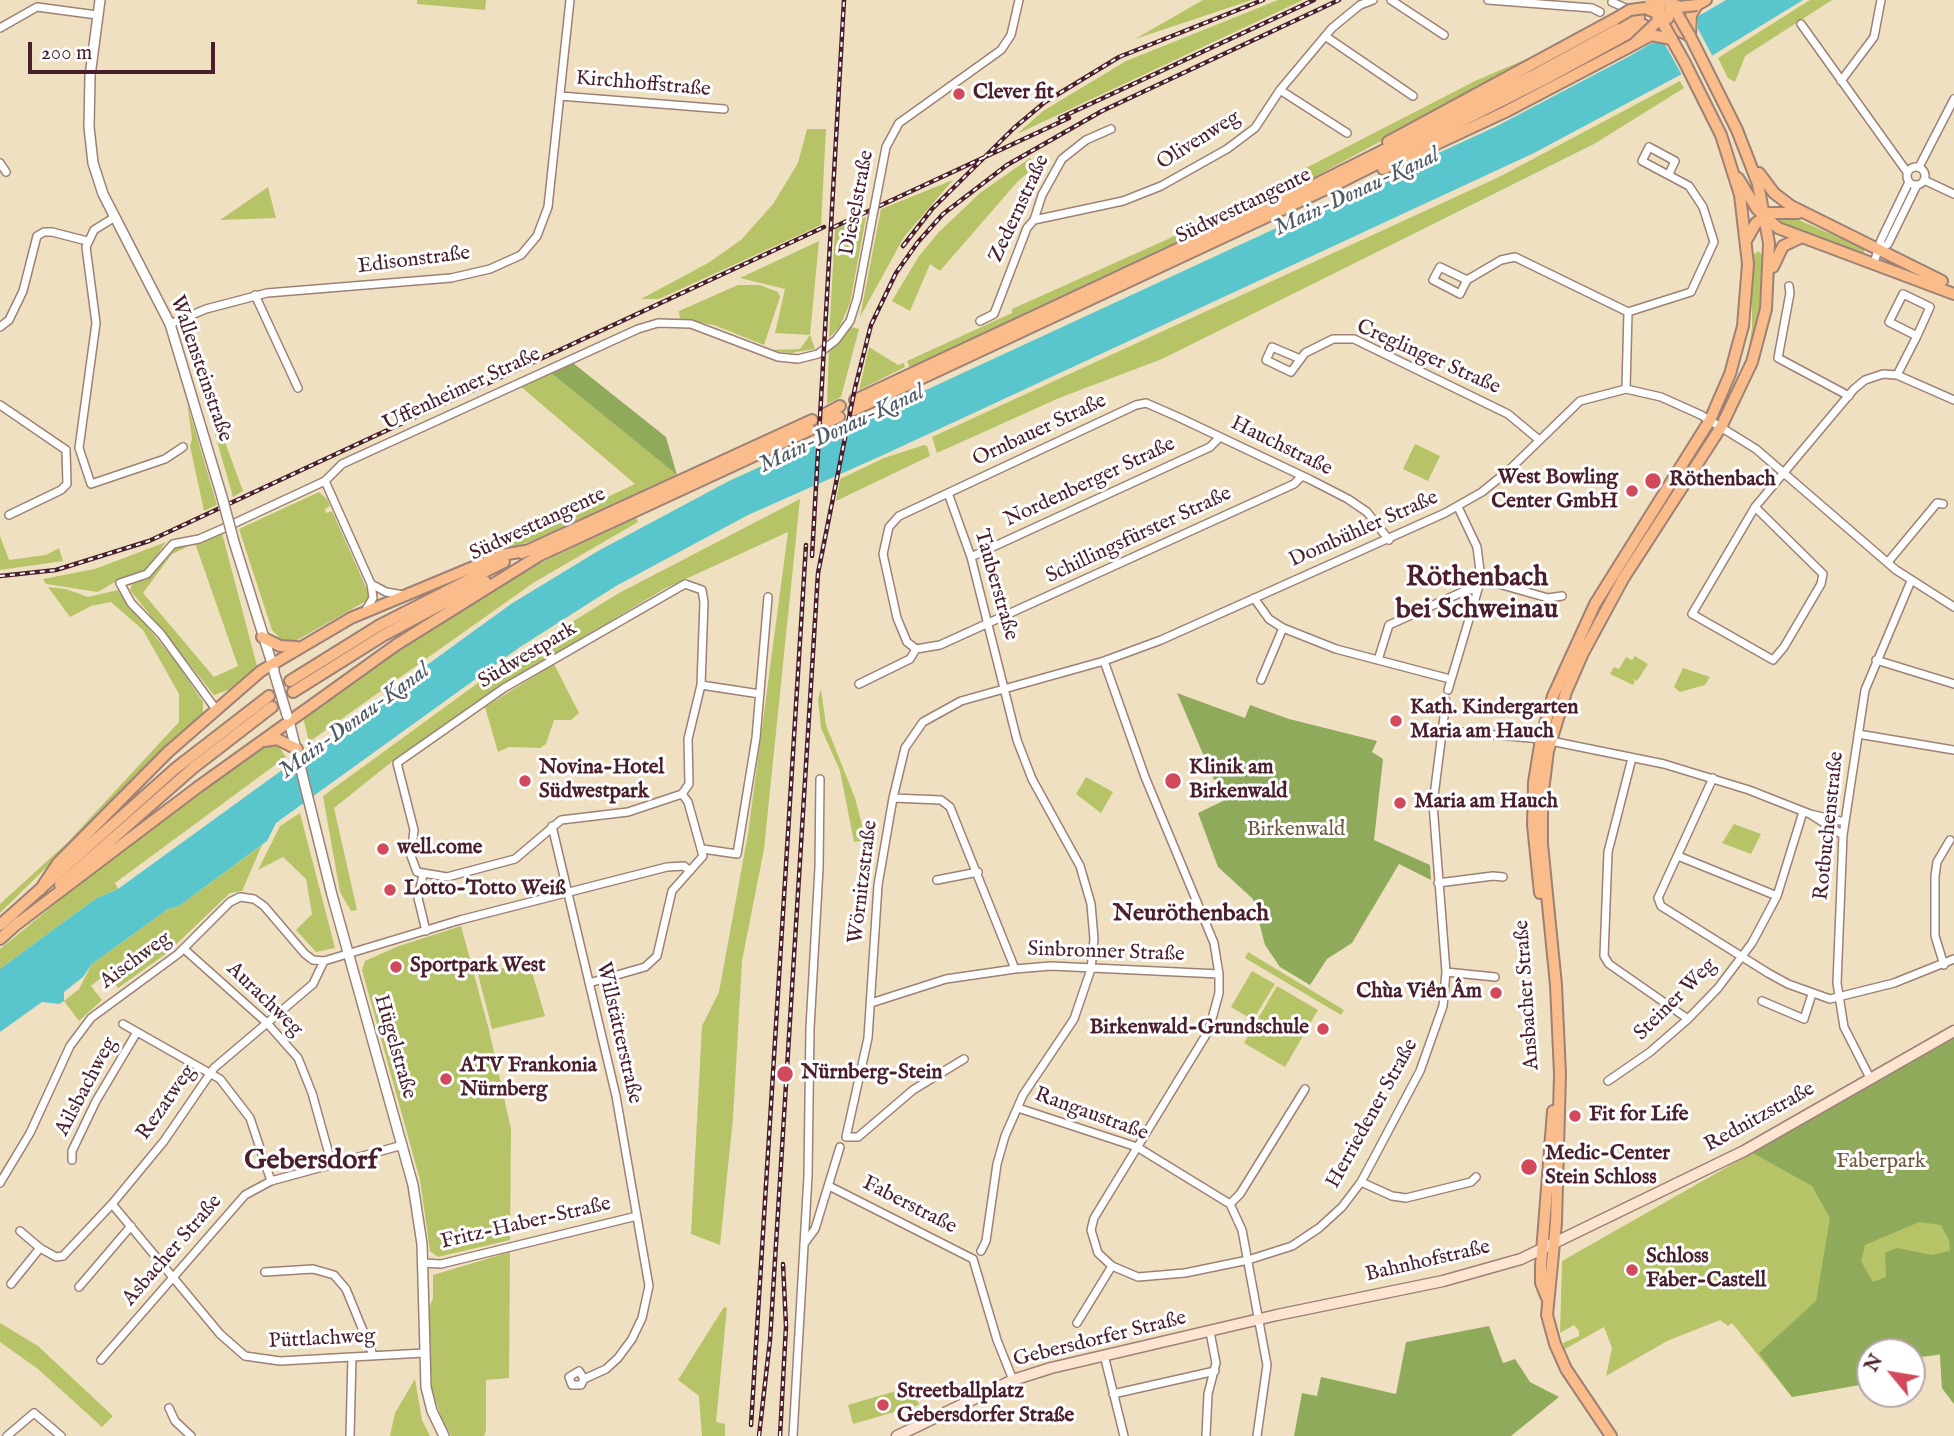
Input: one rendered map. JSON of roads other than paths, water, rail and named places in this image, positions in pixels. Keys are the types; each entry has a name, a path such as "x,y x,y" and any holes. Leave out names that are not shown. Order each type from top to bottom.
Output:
{"main road":[{"path":"1650,0 1663,16 1690,36"},
{"path":"1685,0 1702,2"},
{"path":"1345,170 1420,123 1616,18 1638,16 1657,22 1663,16 1668,1"},
{"path":"1668,1 1684,7 1702,2"},
{"path":"1668,1 1714,80 1751,162 1778,197 1954,287"},
{"path":"1690,36 1689,19 1702,2"},
{"path":"1632,45 1638,16 1645,8 1663,16 1670,35 1699,89 1734,173 1757,209 1774,226 1954,294"},
{"name":"Südwesttangente","path":"1638,16 1544,80 1337,184 854,405 1345,170 1540,72 1638,16"},
{"path":"1337,184 1362,178 1458,135 1656,34 1670,35"},
{"name":"Ansbacher Straße","path":"1547,1298 1554,1244 1559,1060 1541,821 1546,740 1601,617 1721,427 1752,362 1764,316 1769,257 1766,216 1751,162"},
{"name":"Ansbacher Straße","path":"1547,1298 1541,1283 1542,1249 1553,1118 1549,987 1533,825 1534,782 1558,682 1584,624 1710,420 1738,351 1746,308 1748,252 1734,173"},
{"path":"1747,239 1756,223 1766,216 1780,211 1808,214"},
{"path":"1769,276 1783,246 1800,238"},
{"path":"1748,252 1757,247 1769,257"},
{"path":"1738,351 1745,362 1752,362"},
{"path":"825,419 839,412"},
{"name":"Südwesttangente","path":"811,425 540,555 395,629 292,686 380,625 525,551 811,425"},
{"path":"40,890 58,863 215,708 300,647 404,595 502,555 525,551"},
{"path":"16,924 262,741 288,718 421,628 540,555"},
{"path":"262,637 280,646 300,647"},
{"path":"0,925 176,768 270,701 0,939"},
{"path":"262,741 277,739 293,744"},
{"name":"Rednitzstraße","path":"1542,1249 1744,1151 1954,1031"},
{"name":"Bahnhofstraße","path":"1321,1307 1473,1274 1542,1249"},
{"path":"1547,1298 1550,1331 1559,1355 1611,1436"},
{"name":"Gebersdorfer Straße","path":"897,1436 1013,1380 1104,1355 1321,1307"}],"street":[{"name":"Wallensteinstraße","path":"100,0 90,67 90,137 96,174 170,324 273,668"},
{"name":"Edisonstraße","path":"170,324 206,309 255,295 451,278 515,259 531,246 545,219 570,0"},
{"name":"Dieselstraße","path":"836,340 850,321 858,299 886,147 899,123 1004,47 1015,22 1018,0"},
{"name":"Olivenweg","path":"1034,220 1123,201 1161,186 1227,149 1255,128 1280,90 1325,36 1351,12 1373,0"},
{"path":"1391,0 1444,35"},
{"path":"1488,0 1592,8 1600,12"},
{"path":"1840,81 1874,37 1881,0"},
{"path":"1612,1 1638,16"},
{"path":"1612,1 1616,18"},
{"path":"0,28 35,4 97,15"},
{"path":"1801,24 1916,183 1954,194"},
{"path":"1325,36 1413,96"},
{"path":"1280,90 1347,133"},
{"name":"Kirchhoffstraße","path":"560,96 724,109"},
{"path":"1919,167 1954,99"},
{"name":"Zedernstraße","path":"980,321 994,314 1027,228 1034,220 1042,195 1062,159 1086,140 1111,129"},
{"path":"1467,280 1440,267 1433,280 1460,293 1467,280 1501,260 1515,257 1628,312 1691,292 1714,242 1703,207 1689,186 1642,161 1649,148 1675,161 1669,174"},
{"path":"0,163 6,172"},
{"path":"1907,172 1912,167 1919,167"},
{"path":"1874,263 1881,240 1924,173 1919,167"},
{"path":"115,217 94,230 87,241 96,323 79,448 90,484 165,459 183,447"},
{"path":"0,327 9,320 23,291 37,236 52,232 87,241"},
{"path":"1789,286 1778,358 1849,396"},
{"path":"1897,374 1917,335 1930,307 1903,294 1889,322 1917,335"},
{"path":"255,295 298,388"},
{"path":"1626,390 1628,312"},
{"name":"Uffenheimer Straße","path":"215,708 161,634 131,603 120,583 147,575 173,544 199,539 325,481 342,464 638,328 659,323 691,324 719,333 760,352 788,358 810,357 836,340"},
{"name":"Creglinger Straße","path":"1298,358 1333,339 1354,340 1508,414 1538,439"},
{"path":"1755,508 1823,574 1821,584 1784,647 1773,660 1692,614 1755,508 1849,396 1870,378 1897,374 1954,400"},
{"name":"Dombühler Straße","path":"1003,689 1104,661 1161,640 1458,507 1509,470 1580,401 1626,390 1661,397 1710,420"},
{"name":"Hauchstraße","path":"1146,403 1360,506 1389,540"},
{"name":"Ornbauer Straße","path":"916,649 907,642 897,618 884,567 883,543 889,527 899,516 1136,405 1146,403"},
{"path":"0,405 66,450 79,448"},
{"path":"1710,420 1785,471 1911,581 1954,607"},
{"name":"Nordenberger Straße","path":"971,557 1210,447 1220,437"},
{"path":"9,515 67,484 66,450"},
{"name":"Schillingsfürster Straße","path":"916,649 940,645 990,624 1294,484 1302,476"},
{"path":"325,481 371,584 373,598 364,613"},
{"name":"Tauberstraße","path":"948,493 971,557 990,624 1003,689 1023,759 1071,849 1087,888 1094,939 1091,969 1074,1019 1018,1108 997,1164 986,1241 981,1251"},
{"path":"1888,562 1937,503 1943,504"},
{"path":"1448,691 1481,579 1477,547 1458,507"},
{"path":"1481,579 1548,598 1562,596"},
{"name":"Rotbuchenstraße","path":"1870,1079 1844,1027 1839,997 1836,949 1843,835 1866,690 1876,660 1911,581"},
{"path":"371,584 386,592 404,595"},
{"name":"Südwestpark","path":"426,931 418,898 423,874 412,862 414,830 397,763 504,688 670,592 690,584 702,590 704,595 701,685 688,738 689,784 682,794"},
{"path":"1378,660 1389,625 1469,589 1477,591"},
{"path":"703,849 737,854 760,694 768,597"},
{"path":"1254,598 1269,619 1283,628 1336,649 1450,679"},
{"path":"1261,680 1283,628"},
{"path":"859,684 909,659 916,649"},
{"path":"1876,660 1954,684"},
{"path":"1077,1323 1112,1266 1098,1253 1091,1230 1094,1218 1209,1030 1217,1003 1219,974 1214,943 1145,777 1104,661"},
{"name":"Hügelstraße","path":"273,668 403,1145 418,1212 427,1394 444,1436"},
{"path":"701,685 760,694"},
{"name":"Wörnitzstraße","path":"964,1059 913,1090 858,1137 846,1137 865,1059 878,886 893,798 905,748 923,722 953,704 1003,689"},
{"name":"Herriedener Straße","path":"1112,1266 1125,1273 1149,1278 1278,1252 1309,1236 1342,1207 1361,1182 1433,1040 1443,1006 1446,972 1433,804 1446,701"},
{"path":"1441,730 1546,740 1632,758 1713,778 1806,813 1845,822"},
{"path":"1858,734 1954,750"},
{"path":"1632,758 1608,852 1604,956 1609,964 1688,1019"},
{"path":"1713,778 1658,903 1788,984 1830,999 1894,983 1954,959"},
{"name":"Wörnitzstraße","path":"793,1436 804,1244 820,779"},
{"path":"423,874 447,877 515,859 552,826 567,817 628,812 682,794 688,802 703,849 702,860 672,891 657,956 645,967 589,983"},
{"path":"893,798 947,803 978,872 1014,969"},
{"path":"1806,813 1843,835"},
{"name":"Steiner Weg","path":"1608,1081 1650,1052 1688,1019 1718,988 1742,957 1777,895 1806,813"},
{"path":"552,826 566,893"},
{"path":"1944,965 1935,936 1935,876 1937,862 1950,840"},
{"path":"1678,856 1777,895"},
{"path":"324,961 426,931 677,865 690,871"},
{"path":"937,880 978,872"},
{"path":"1438,883 1503,877"},
{"name":"Willstätterstraße","path":"566,893 616,1096 649,1286 642,1318 618,1358 606,1369 584,1380"},
{"name":"Aischweg","path":"0,1183 30,1133 80,1030 100,1009 184,948 230,902 242,896 264,906 310,958 324,961"},
{"name":"Aurachweg","path":"184,948 267,1023 302,1066 332,1165"},
{"name":"Rezatweg","path":"40,1248 55,1257 63,1256 112,1204 172,1130 209,1074 313,984 324,961"},
{"name":"Sinbronner Straße","path":"871,1003 946,979 1014,969 1219,974"},
{"path":"1446,972 1495,977"},
{"path":"1762,1001 1804,1019 1812,994"},
{"path":"123,1024 220,1079 250,1118 271,1181"},
{"name":"Ailsbachweg","path":"72,1160 72,1150 96,1101 137,1032"},
{"path":"1257,1436 1267,1365 1242,1230 1230,1204 1240,1195 1305,1089"},
{"name":"Rangaustraße","path":"1018,1108 1137,1147 1230,1204"},
{"name":"Asbacher Straße","path":"101,1360 245,1195 271,1181 403,1145"},
{"name":"Wörnitzstraße","path":"804,1244 815,1229 840,1147"},
{"path":"1361,1182 1392,1196 1406,1198 1471,1182 1476,1177"},
{"name":"Faberstraße","path":"829,1186 973,1259 1013,1380"},
{"name":"Püttlachweg","path":"112,1204 228,1343 245,1356 267,1362 424,1353"},
{"name":"Fritz-Haber-Straße","path":"422,1263 441,1264 637,1216"},
{"path":"79,1287 131,1226"},
{"path":"11,1284 40,1248 20,1231"},
{"path":"265,1272 313,1269 334,1275 346,1289 373,1355"},
{"path":"1205,1436 1208,1394 1215,1371 1210,1332"},
{"path":"1104,1355 1124,1436"},
{"path":"350,1436 352,1357"},
{"path":"1113,1394 1215,1371"},
{"path":"169,1408 175,1421 191,1436"},
{"path":"7,1436 34,1413 61,1436"}],"water":[{"name":"Main-Donau-Kanal","path":"1726,0 1803,0 1682,74 1534,153 748,515 616,586 520,647 276,823 267,841 179,906 168,909 92,964 83,977 64,992 64,1001 59,1004 42,1002 0,1032 0,969 95,899 118,889 511,604 598,551 727,482 1497,126 1628,57"}],"railway":[{"path":"812,556 844,0"},
{"path":"903,246 932,209 1014,128 1045,102 1119,57 1263,0"},
{"path":"1060,118 1314,0"},
{"path":"759,1436 770,1340 818,573 855,388 871,325 896,273 918,242 943,214 1007,165 1102,111 1339,0"},
{"path":"834,227 1069,118"},
{"path":"0,576 56,570 149,541 824,227"},
{"path":"751,1425 806,545"},
{"path":"780,1436 786,1326 783,1264"}],"place":[{"name":"Clever fit","path":"959,94"},
{"name":"Röthenbach","path":"1653,481"},
{"name":"West Bowling Center GmbH","path":"1632,491"},
{"name":"Kath. Kindergarten Maria am Hauch","path":"1396,721"},
{"name":"Novina-Hotel Südwestpark","path":"525,781"},
{"name":"Klinik am Birkenwald","path":"1173,781"},
{"name":"Maria am Hauch","path":"1400,803"},
{"name":"well.come","path":"383,849"},
{"name":"Lotto-Totto Weiß","path":"390,890"},
{"name":"Sportpark West","path":"396,967"},
{"name":"Chùa Viên Âm","path":"1496,993"},
{"name":"Birkenwald-Grundschule","path":"1323,1029"},
{"name":"Nürnberg-Stein","path":"785,1074"},
{"name":"ATV Frankonia Nürnberg","path":"446,1079"},
{"name":"Fit for Life","path":"1575,1116"},
{"name":"Medic-Center Stein Schloss","path":"1529,1167"},
{"name":"Schloss Faber-Castell","path":"1632,1270"},
{"name":"Streetballplatz Gebersdorfer Straße","path":"883,1405"}],"district":[{"name":"Röthenbach bei Schweinau","path":"1477,595"},
{"name":"Neuröthenbach","path":"1191,915"},
{"name":"Gebersdorf","path":"311,1162"}],"park label":[{"name":"Birkenwald","path":"1296,831"},
{"name":"Faberpark","path":"1881,1163"}]}
